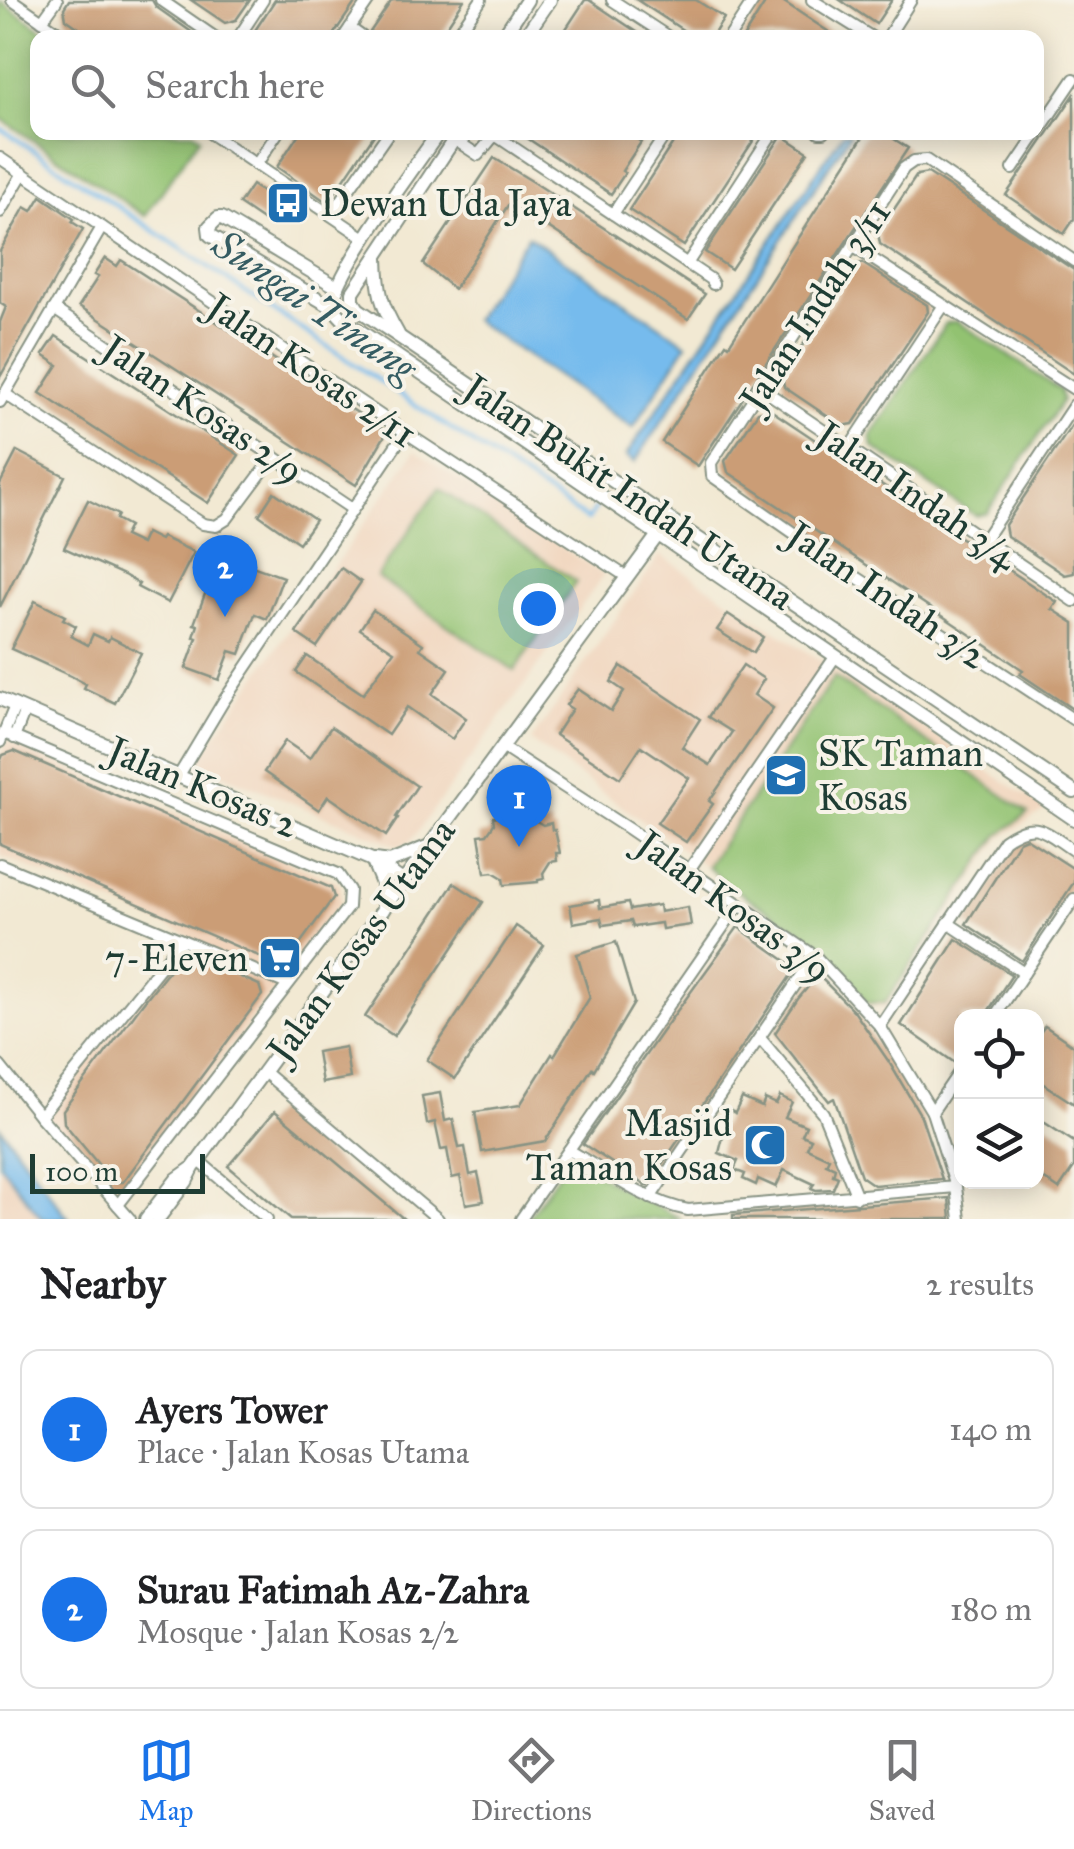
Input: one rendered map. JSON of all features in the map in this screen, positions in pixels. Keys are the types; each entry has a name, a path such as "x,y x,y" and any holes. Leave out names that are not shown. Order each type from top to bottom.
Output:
{"street":[{"path":"12,0 55,30"},
{"path":"42,21 56,0"},
{"path":"161,0 204,30"},
{"path":"243,30 263,0"},
{"path":"348,30 368,0"},
{"path":"460,30 481,0"},
{"path":"507,30 526,0"},
{"path":"529,30 550,0"},
{"path":"612,0 658,30"},
{"path":"734,30 754,0"},
{"path":"812,0 859,30"},
{"path":"891,30 911,0"},
{"path":"1044,124 1074,79"},
{"path":"220,140 366,239"},
{"path":"256,164 272,140"},
{"path":"331,215 383,140"},
{"path":"332,307 337,287 366,239 444,140"},
{"name":"Jalan Bukit Indah Utama","path":"445,140 353,292 358,309 1074,792"},
{"path":"457,140 478,155 489,140"},
{"path":"502,140 713,284"},
{"path":"613,214 658,140"},
{"path":"686,264 768,140"},
{"path":"1013,170 1033,140"},
{"name":"Jalan Kosas 2/11","path":"0,158 627,577"},
{"name":"Jalan Indah 3/11","path":"711,463 904,168 914,160 926,160 1074,260"},
{"path":"0,212 23,173"},
{"name":"Jalan Bukit Indah Utama","path":"337,287 222,218 208,230 210,235 332,307 344,320 1074,819"},
{"path":"102,227 2,398 203,524 216,526 227,519 274,456"},
{"path":"854,247 1074,389"},
{"path":"377,256 384,311 401,339"},
{"path":"848,448 944,305"},
{"name":"Jalan Kosas 2/9","path":"54,310 352,509"},
{"name":"Jalan Indah 3/4","path":"760,388 1073,597"},
{"path":"984,540 1074,405"},
{"path":"178,776 223,702 405,432"},
{"name":"Jalan Indah 3/2","path":"711,463 712,476 1074,720"},
{"name":"Jalan Kosas Utama","path":"158,1219 670,518"},
{"path":"689,870 835,657"},
{"name":"Jalan Kosas 2","path":"0,700 372,860 404,881"},
{"path":"20,708 6,738 338,874 349,890 348,907 118,1205"},
{"name":"Jalan Kosas 3/9","path":"502,748 815,956 880,1026 932,1112 954,1182"},
{"path":"880,1026 1004,840 1018,830 1039,828 1074,851"},
{"path":"382,910 383,886 372,860 390,862 429,846"},
{"path":"0,864 286,984"},
{"path":"1000,1009 1074,899"},
{"path":"522,1219 739,904"},
{"path":"948,923 1024,973"},
{"path":"40,1116 182,940"},
{"path":"650,1198 815,956"},
{"path":"760,1038 823,1113 857,1196"},
{"path":"0,1066 130,1219"},
{"path":"264,1072 438,1219"},
{"path":"932,1112 954,1080"},
{"path":"569,1150 650,1198 688,1210 954,1188"},
{"path":"196,1164 266,1219"},
{"name":"Jalan Kosas Utama","path":"146,1219 177,1179 196,1164"},
{"name":"Jalan Kosas 3/9","path":"956,1189 960,1219"}],"shaded area":[{"path":"415,451 604,575 410,842 398,846 203,766 201,756"},
{"name":"SK Taman Kosas","path":"660,555 1046,809 1001,838 885,1007 866,1006 825,952 531,741"},
{"path":"7,741 339,883 341,901 117,1198 46,1115 190,936 0,855 0,758"},
{"path":"0,1164 4,1169 42,1219 0,1219"}],"green space":[{"path":"0,1 43,30 30,30 30,138 0,118"},
{"path":"33,140 198,140 145,216"},
{"path":"957,321 1060,390 1062,401 987,513 976,516 873,447 871,436 946,323"},
{"path":"439,488 576,582 514,671 377,577"},
{"path":"834,677 1028,813 998,836 885,1003 867,1003 827,948 726,884 707,866"},
{"path":"578,1162 682,1219 527,1219 565,1164"}],"water":[{"path":"838,140 846,140 635,462 626,456"},
{"path":"528,236 687,344 633,428 474,320"},
{"path":"0,1127 69,1219 42,1219 0,1164"}],"building":[{"path":"69,0 152,0 189,30 82,30 66,19 64,8"},
{"path":"191,0 250,0 236,20 225,23"},
{"path":"275,0 357,0 336,30 255,30"},
{"path":"392,0 464,0 444,30 371,30"},
{"path":"585,0 589,0 634,30 565,30"},
{"path":"637,0 696,0 724,18 716,30 683,30"},
{"path":"767,0 781,0 826,30 748,30"},
{"path":"840,0 892,0 876,24"},
{"path":"1074,95 1074,219 1064,234 1006,195"},
{"path":"295,140 371,140 328,203 277,167"},
{"path":"530,140 638,140 641,142 611,194"},
{"path":"675,140 754,140 684,246 629,210"},
{"path":"779,140 790,140 808,152 731,269 705,252"},
{"path":"861,140 896,140 908,148 698,466 662,442 726,343 729,345"},
{"path":"494,158 705,294 688,319 510,202 454,289 423,264"},
{"path":"928,173 1074,270 1074,374 880,244 878,233 917,175"},
{"path":"252,185 280,204 267,223 239,204"},
{"path":"41,196 83,229 0,377 0,322 6,307 0,303 0,251 25,207 32,211"},
{"path":"105,258 117,266 121,260 387,432 356,485 79,306"},
{"path":"862,263 927,305 928,312 853,424 842,426 784,387 782,376 857,264"},
{"path":"56,336 239,455 208,503 40,393 58,365 43,355"},
{"path":"769,409 1057,602 1052,609 1074,623 1074,710 1020,674 1023,670 728,472 725,461 758,412"},
{"path":"1074,422 1074,573 1065,575 1007,536 1005,525"},
{"path":"17,451 65,476 0,607 0,484"},
{"path":"274,492 315,520 299,543 259,515"},
{"path":"88,500 118,515 116,519 129,526 124,536 141,544 146,533 194,552 168,603 137,587 139,584 124,575 64,548"},
{"path":"227,557 283,577 267,619 255,614 240,654 230,651 219,680 186,668 197,638 194,637 198,625 194,624 209,583 216,585"},
{"path":"341,568 361,582 317,647 296,633"},
{"path":"35,601 65,616 63,619 76,626 71,636 88,645 93,634 108,641 110,637 141,653 115,703 84,688 86,684 71,676 11,649"},
{"path":"373,610 423,644 420,649 449,669 432,694 466,718 452,739 407,707 388,735 296,672 307,656 363,694 394,651 360,629"},
{"path":"728,614 763,637 753,653 717,630"},
{"path":"743,665 764,679 754,695 773,708 709,801 713,804 686,842 657,823 689,778 641,746 620,778 555,735 572,709 566,705 578,689 611,711 624,691 611,682 621,666 700,719 682,747 710,765 732,732 708,717"},
{"path":"331,727 417,786 386,836 328,796 319,810 264,772 285,741 310,758"},
{"path":"14,751 331,888 334,897 288,960 275,963 0,844 0,762 3,755"},
{"path":"531,810 533,819 543,825 551,823 560,853 556,853 557,861 550,862 543,873 544,879 504,885 503,878 493,872 485,873 479,835 487,834 494,824 493,817"},
{"path":"1026,838 1074,869 1074,882 1022,961 966,924 1019,841"},
{"path":"454,883 483,902 394,1036 365,1017"},
{"path":"599,900 600,908 628,903 630,910 659,905 660,912 688,907 691,925 662,929 661,923 633,927 631,921 603,925 601,918 573,923 570,905"},
{"path":"516,926 544,945 455,1079 427,1060"},
{"path":"738,927 796,968 647,1186 583,1144"},
{"path":"956,939 1012,975 990,1009 954,1009 954,1062 901,1025"},
{"path":"616,942 634,1003 594,1070 545,1141 482,1152 475,1112 520,1105 590,997 577,954"},
{"path":"188,954 259,985 262,995 123,1182 113,1182 64,1123 63,1110 180,956"},
{"path":"818,975 854,1011 889,1062 921,1116 942,1179 874,1185 861,1176 834,1098 829,1101 775,1033"},
{"path":"1044,1027 1074,1046 1074,1104 1044,1084"},
{"path":"345,1047 350,1078 322,1083 317,1052"},
{"path":"440,1093 445,1121 453,1119 459,1148 465,1147 470,1175 478,1173 484,1201 466,1204 460,1176 452,1178 447,1149 441,1150 435,1122 427,1124 422,1096"},
{"name":"Masjid Taman Kosas","path":"780,1096 792,1102 785,1117 806,1126 802,1135 811,1139 807,1148 829,1158 826,1164 835,1168 833,1175 838,1177 833,1189 816,1190 811,1188 814,1184 784,1170 776,1187 758,1179 756,1185 734,1170 738,1161 719,1153 723,1137 718,1135 729,1110 735,1113 742,1098 762,1107 765,1099 776,1104"},
{"path":"275,1111 404,1219 291,1219 228,1166"},
{"path":"1044,1122 1074,1142 1074,1167 1059,1189 1044,1179"},
{"path":"949,1198 951,1219 733,1219 733,1215"}],"waterway":[{"name":"Sungai Tinang","path":"0,128 588,520 595,509"}],"place":[{"name":"Dewan Uda Jaya","path":"288,203"},
{"name":"Surau Fatimah Az-Zahra","path":"225,617"},
{"name":"SK Taman Kosas","path":"786,775"},
{"name":"Ayers Tower","path":"519,847"},
{"name":"7-Eleven","path":"280,958"},
{"name":"Masjid Taman Kosas","path":"765,1145"}]}
